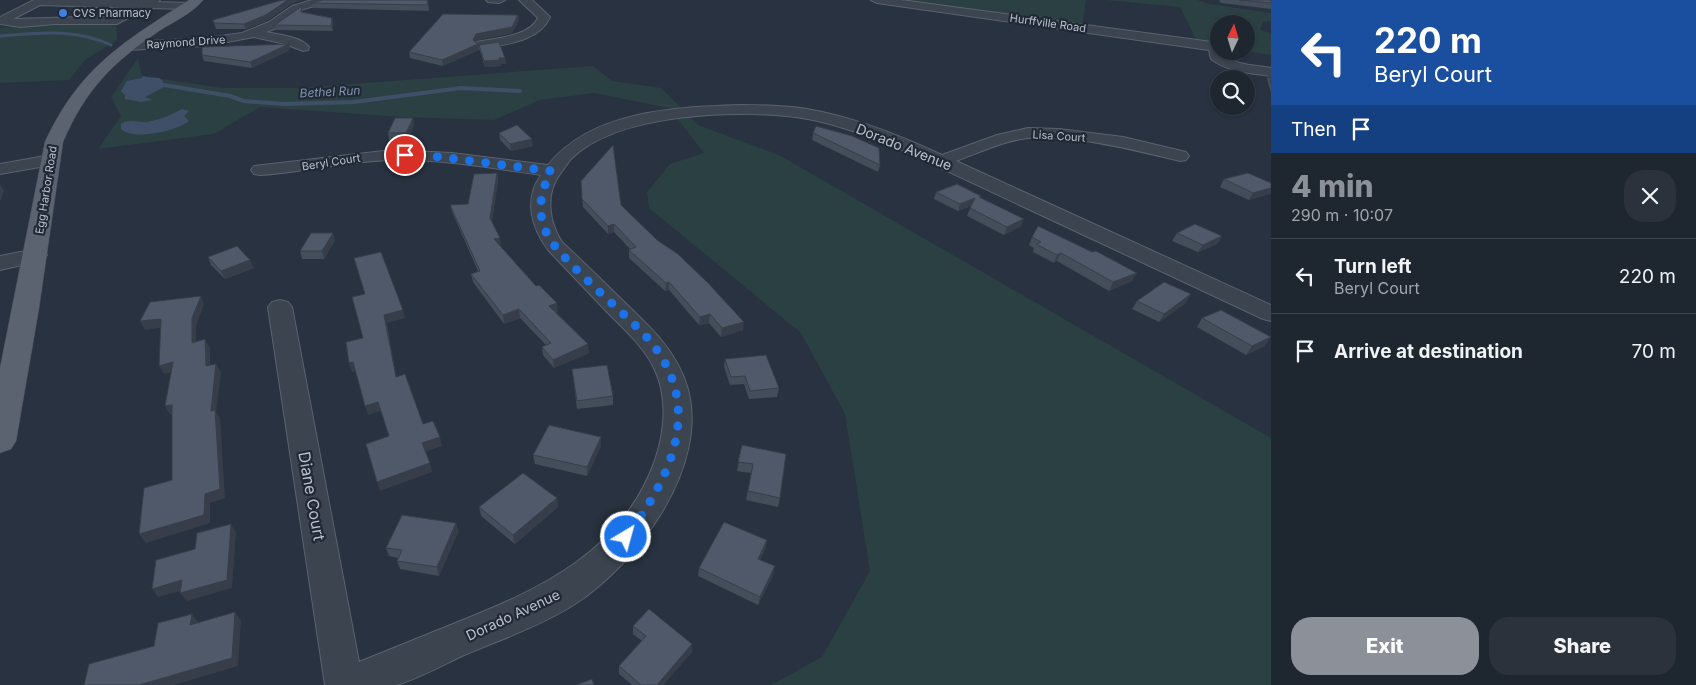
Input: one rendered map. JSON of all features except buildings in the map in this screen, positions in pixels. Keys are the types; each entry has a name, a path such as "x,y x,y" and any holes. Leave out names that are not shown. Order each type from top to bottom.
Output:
{"main road":[{"name":"Egg Harbor Road","path":"0,441 36,255 54,142 71,104 90,80 128,46 193,3"}],"street":[{"name":"Raymond Drive","path":"128,46 206,42 254,33 273,25 296,8 326,0"},
{"path":"492,0 499,0"},
{"path":"482,45 527,33 541,24 544,16 525,0"},
{"name":"Hurffville Road","path":"876,0 1210,46"},
{"path":"150,2 120,19 91,21 55,20 20,23 2,21 14,12 41,1 125,3 150,2 193,3"},
{"path":"91,21 125,3"},
{"path":"254,33 289,41 303,47"},
{"path":"1222,60 1242,67 1271,72"},
{"name":"Dorado Avenue","path":"349,685 514,617 545,602 578,582 626,537 655,495 666,473 678,432 677,396 673,382 661,358 642,333 550,240 542,222 540,203 544,185 551,171 578,146 624,124 679,112 722,109 780,111 838,121 887,137 941,161 1271,314"},
{"name":"Lisa Court","path":"941,161 1011,136 1038,133 1129,143 1180,156"},
{"name":"Beryl Court","path":"260,170 295,168 367,157 405,155 441,157 551,171"},
{"path":"0,170 51,160"},
{"path":"0,263 36,255"},
{"name":"Diane Court","path":"280,307 344,685"}],"green space":[{"path":"873,0 1086,0 1082,29"},
{"path":"1105,0 1197,0 1210,4 1271,13 1271,21 1263,22 1260,30 1271,33 1271,55 1255,52 1255,15 1210,15 1210,46 1198,44 1180,7"},
{"path":"55,23 116,25 117,40 85,60 69,80 0,83 0,28"},
{"path":"138,58 142,76 222,88 297,88 593,66 612,81 661,88 698,125 779,155 1271,438 1271,685 771,685 822,657 870,571 845,414 801,333 649,208 647,192 670,164 704,153 669,108 594,93 540,100 494,120 401,117 260,107 214,134 98,149 121,116 111,97"}],"water":[{"path":"147,77 159,78 163,81 164,87 145,97 152,100 141,102 125,99 125,95 121,91 127,81"},
{"path":"182,109 189,111 184,116 189,121 175,128 145,134 127,133 121,129 121,124 124,122 148,122 166,117"}],"waterway":[{"name":"Bethel Run","path":"0,36 43,33 71,34 84,36 111,45"},
{"name":"Bethel Run","path":"144,78 158,84 230,96 244,101 284,104 354,102 461,88 520,91"}],"place":[{"name":"CVS Pharmacy","path":"63,13"}],"route":[{"path":"405,155 441,157 551,171 544,185 540,203 540,213 545,232 555,246 642,333 661,358 673,382 677,396 678,432 666,473 642,516 626,537"}]}
